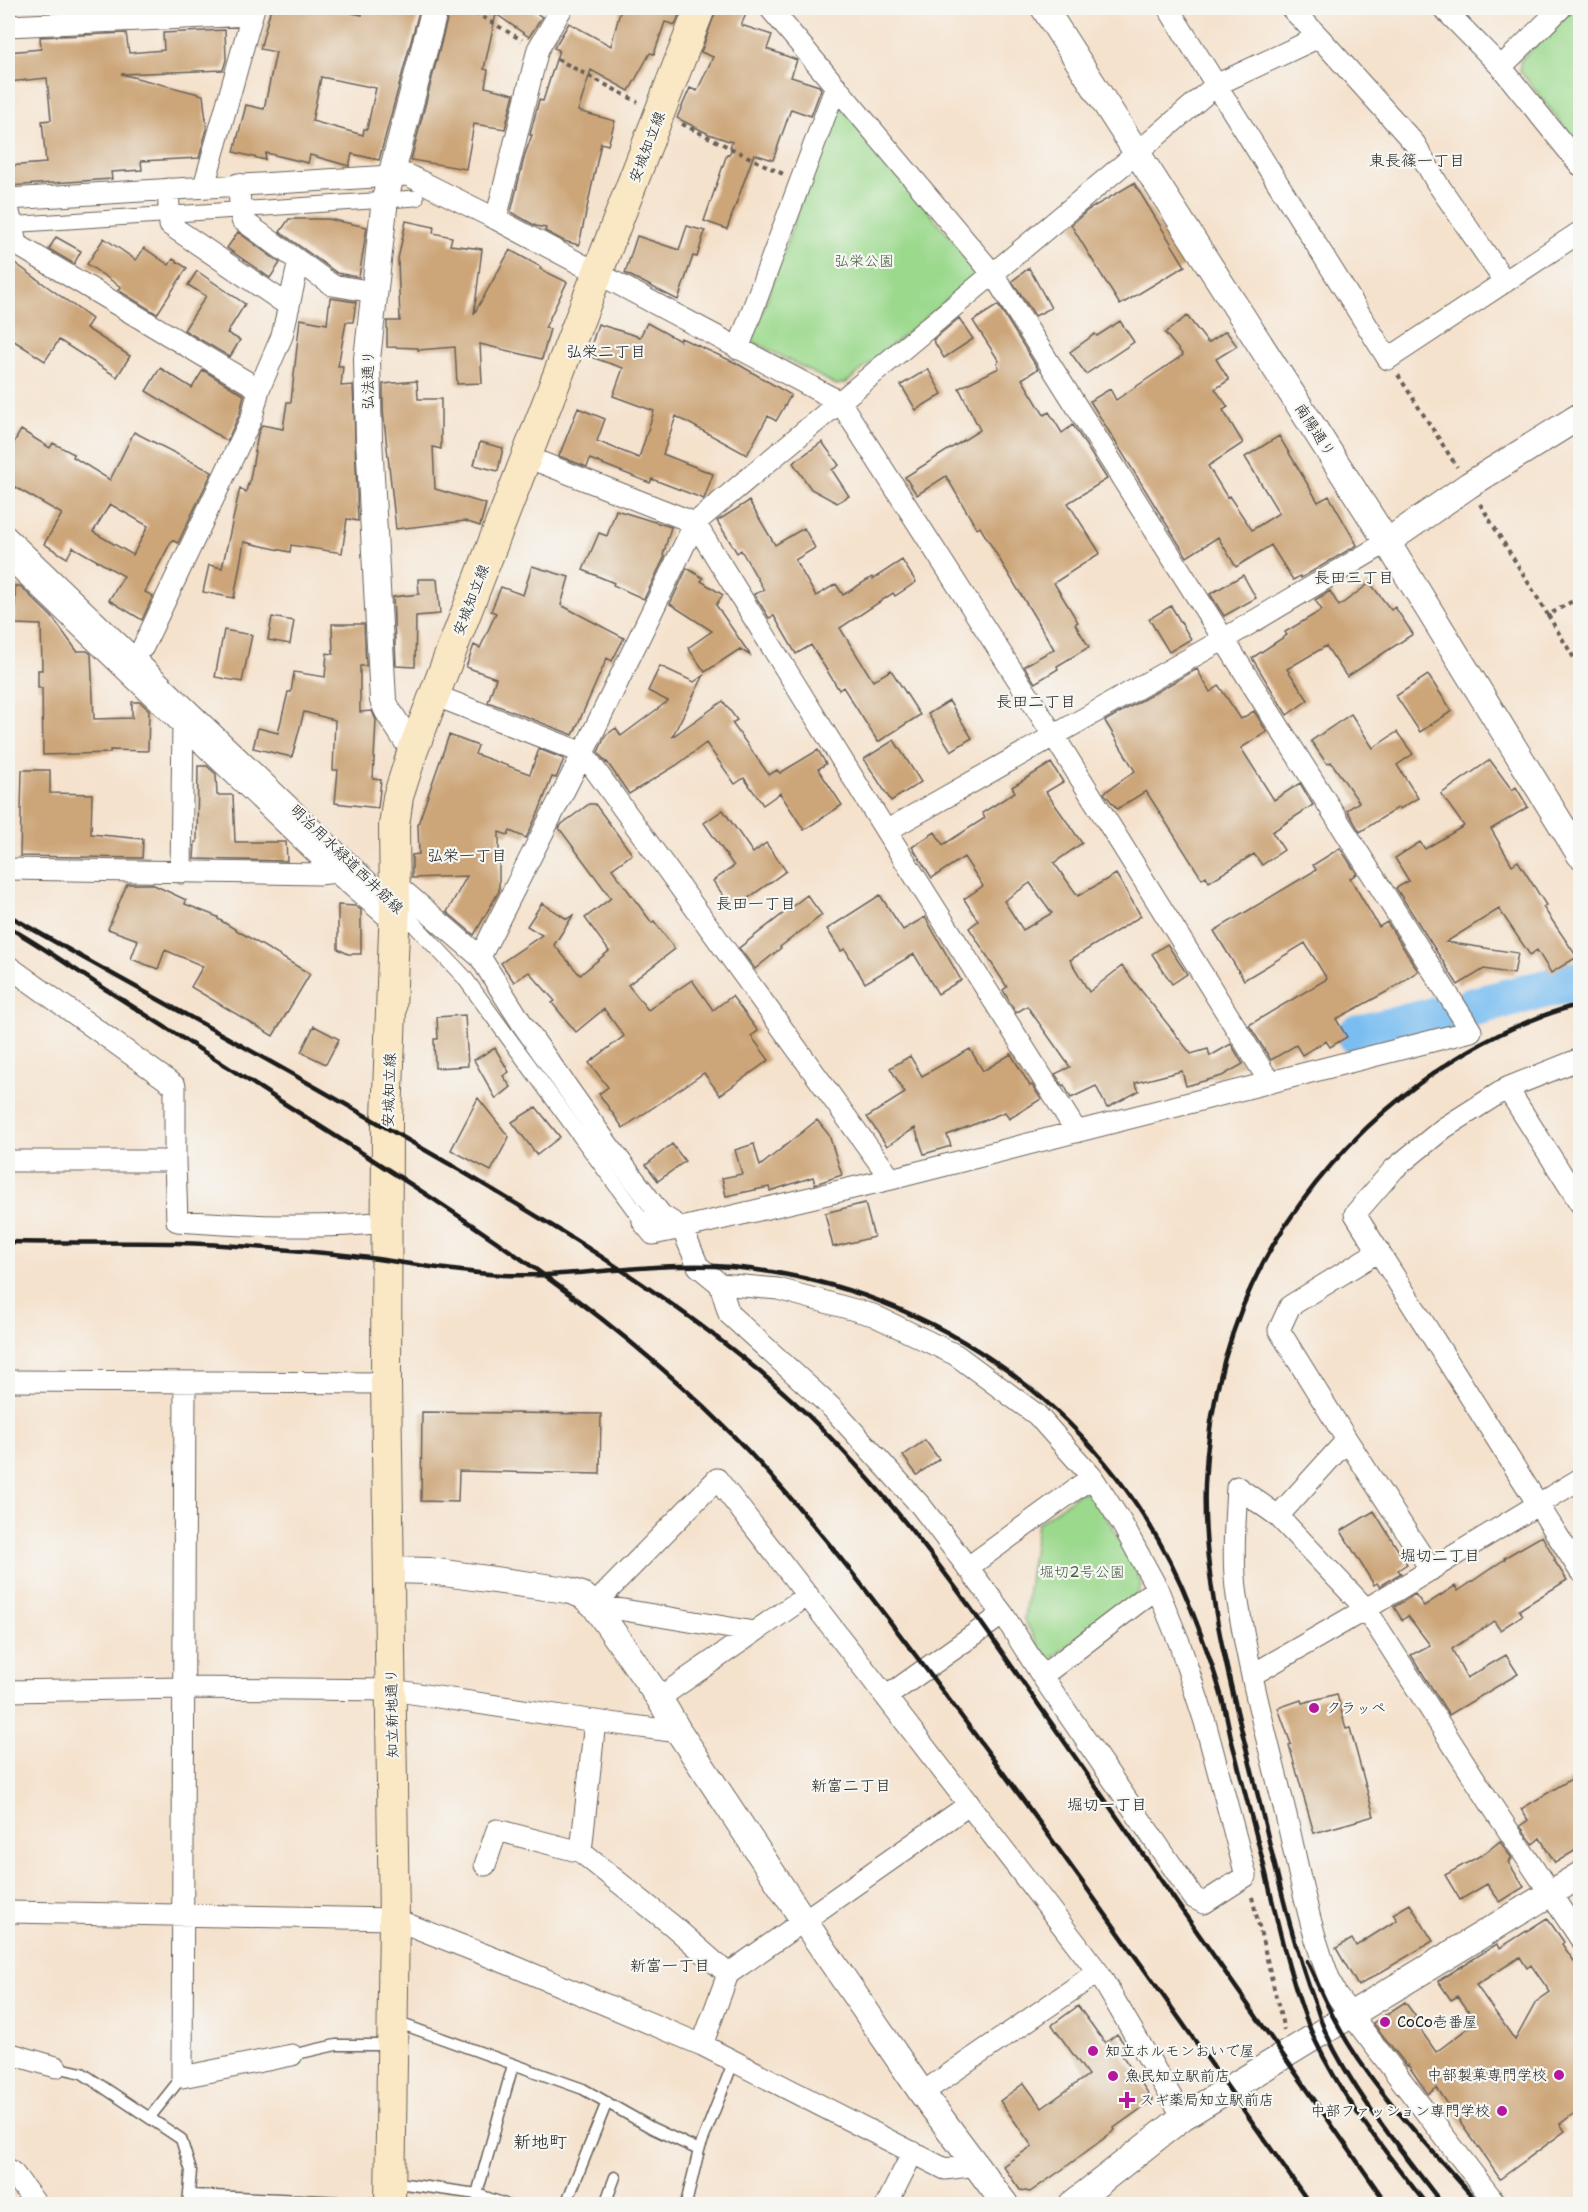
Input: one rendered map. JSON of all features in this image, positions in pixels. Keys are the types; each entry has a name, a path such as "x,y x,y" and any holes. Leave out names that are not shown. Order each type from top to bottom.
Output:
{"main road":[{"name":"安城知立線","path":"387,1222 387,1118 394,903 394,826 398,797 434,695 700,8"},
{"name":"知立新地通り","path":"387,1222 386,1383 394,1919 391,2197"}],"street":[{"name":"弘法通り","path":"413,750 383,700 367,359 388,187 435,8"},
{"path":"496,219 538,50 562,8"},
{"path":"643,1222 652,1234 682,1228 891,1179 1471,1031 993,274 770,8"},
{"name":"南陽通り","path":"1044,8 1387,542 1581,855"},
{"path":"1168,8 1388,359 1581,232"},
{"path":"1291,8 1320,37 1415,144 1437,183 1504,282"},
{"path":"1443,8 1501,67 1581,165"},
{"path":"1501,67 1561,8"},
{"path":"8,26 252,11 204,186"},
{"path":"480,957 695,523 1216,85 1320,37"},
{"path":"738,349 836,86"},
{"path":"259,389 16,244 9,219 241,209 388,187 408,175 496,219 840,402 1054,736 1269,1081"},
{"path":"238,184 242,220 332,285 374,292"},
{"path":"8,198 238,184 388,187 416,198"},
{"path":"168,189 170,225 289,306"},
{"path":"143,647 247,428 259,389 282,336 299,261"},
{"path":"886,831 1224,639 1387,542 1469,485 1581,416"},
{"path":"527,457 695,523 886,831 1077,1132"},
{"name":"明治用水緑道西井筋線","path":"8,534 394,903 464,977 643,1222"},
{"path":"8,557 336,872 394,903 480,957 523,1025 608,1145 661,1215 682,1228 698,1266 720,1284 729,1314 832,1408 921,1506 1004,1614 1042,1676 1194,1898 1204,1903 1246,1876 1205,1722 1179,1642 1157,1588 1121,1522 1092,1477 1037,1415 956,1355 873,1315 778,1289 720,1284"},
{"path":"434,695 583,753 891,1179"},
{"path":"181,873 183,725"},
{"path":"8,869 181,873 319,874 336,872"},
{"path":"8,966 175,1086 177,1221 236,1225 336,1226 387,1222"},
{"path":"1581,1059 1507,1088 1444,1128 1394,1169 1355,1214 1581,1571"},
{"path":"1507,1088 1581,1203"},
{"path":"8,1161 175,1161"},
{"path":"1379,1251 1290,1306 1279,1330 1431,1570"},
{"path":"8,1381 386,1383"},
{"path":"185,1382 182,2077 292,2055"},
{"path":"1278,1516 1347,1440"},
{"path":"968,1568 1092,1477"},
{"path":"594,1605 717,1479 1098,1972 1183,2117"},
{"path":"1252,1675 1581,1479"},
{"path":"1496,2205 1351,2016 1336,1995 1323,1966 1252,1675 1237,1595 1235,1538 1237,1487 1278,1516 1366,1609 1581,1938"},
{"path":"390,1570 430,1571 567,1590 582,1595 594,1605 659,1698 804,1921 922,2093 1005,2205"},
{"path":"1042,1676 1157,1588"},
{"path":"659,1698 808,1595"},
{"path":"594,1605 754,1632"},
{"path":"886,1697 1004,1614"},
{"path":"8,1691 184,1688 392,1690 679,1732"},
{"path":"581,1852 595,1721"},
{"path":"702,2045 728,1974 970,1804"},
{"path":"485,1864 497,1830 581,1852 673,1926 728,1974"},
{"path":"1072,2205 1183,2117 1581,1875"},
{"path":"8,1912 394,1919 702,2045 945,2169 976,2165"},
{"path":"922,2093 1098,1972"},
{"path":"8,2053 56,2067"},
{"path":"887,2205 914,2152"},
{"path":"8,2169 36,2205"}],"lane":[{"path":"292,2055 393,2033 513,2065 583,2090 652,2128 699,2150"},
{"path":"686,2205 699,2150 734,2063"},
{"path":"477,2194 513,2065"},
{"path":"56,2067 82,2073 182,2139 191,2171 189,2200 477,2194 506,2205"},
{"path":"150,2118 182,2077"},
{"path":"566,2205 607,2102"},
{"path":"605,2205 615,2177"}],"path":[{"path":"467,8 538,50 800,182"},
{"path":"1388,359 1469,485 1581,668"},
{"path":"1548,615 1581,597"},
{"path":"1246,1876 1284,2031"}],"green space":[{"path":"1580,10 1580,147 1520,71 1520,61 1569,12"},
{"name":"弘栄公園","path":"843,109 975,267 976,276 846,383 836,385 752,341 833,111"},
{"name":"堀切2号公園","path":"1081,1492 1091,1493 1130,1555 1141,1584 1139,1593 1047,1661 1024,1619 1037,1524"}],"building":[{"path":"271,8 327,8 362,15 363,8 420,8 379,160 352,154 349,166 310,155 308,163 266,153 265,160 234,152 246,105 264,109 276,52 260,49","holes":["321,77 376,88 367,129 364,129 363,135 312,121"]},
{"path":"450,8 529,8 542,17 529,37 496,14 484,69 488,70 485,87 514,94 505,129 474,124 466,169 411,160"},
{"path":"621,8 682,8 675,25 665,22 654,54 650,53 629,91 591,70 578,111 615,121 608,145 601,143 579,245 564,241 545,231 546,228 536,226 511,212 539,100 543,101 559,50 554,48 569,23 611,46"},
{"path":"717,8 749,8 741,25 772,35 767,49 797,60 791,77 819,86 821,89 811,116 791,109 773,160 754,154 727,229 704,221 727,154 729,155 732,148 730,147 732,142 709,134 677,118 690,88 697,91 713,57 701,52"},
{"path":"225,30 226,60 223,70 121,74 203,95 207,129 199,158 141,161 142,170 111,172 112,179 8,186 8,166 46,163 42,121 51,120 47,78 8,82 8,52 41,49 40,37 126,33 129,53 164,50 163,33"},
{"path":"1134,183 1185,266 1120,305 1071,225 1088,210"},
{"path":"289,219 328,219 367,227 359,277 337,273 280,232"},
{"path":"406,221 434,227 433,233 452,237 450,245 482,249 474,314 510,250 541,267 540,269 567,282 545,328 550,329 542,359 480,344 482,383 457,384 455,347 418,350 418,348 387,347 387,321 400,321 398,259"},
{"path":"687,226 705,231 697,257 693,256 678,300 625,273 637,236 679,250"},
{"path":"238,232 280,263 270,278 227,248"},
{"path":"56,237 81,251 74,264 49,249"},
{"path":"104,238 136,260 144,248 169,265 173,259 187,268 157,314 118,290 121,287 87,264"},
{"path":"8,258 92,319 86,328 130,356 117,377 59,340 45,361 8,337"},
{"path":"1029,268 1051,308 1035,316 1012,281"},
{"path":"197,271 245,304 227,333 240,340 230,357 184,330 206,296 188,285"},
{"path":"330,298 356,302 353,322 346,322 338,366 343,366 341,386 353,385 358,521 347,519 342,553 291,545 290,552 244,542 234,598 203,592 209,565 222,568 240,488 246,492 249,485 258,434 262,425 283,429 287,402 291,402 300,319 327,324"},
{"path":"998,305 1038,369 1022,379 1044,415 1049,412 1062,433 1073,425 1107,479 1068,503 1100,553 1054,583 1078,622 1075,624 1089,647 1057,666 1058,669 1035,683 1024,666 1054,649 980,527 977,529 946,476 917,495 905,477 980,430 959,388 999,368 997,363 999,361 973,321"},
{"path":"1187,316 1208,343 1226,331 1237,346 1216,359 1229,380 1215,389 1228,407 1223,410 1243,443 1208,466 1227,497 1229,496 1252,530 1279,513 1245,457 1279,436 1318,502 1329,496 1357,545 1301,578 1300,576 1293,580 1271,545 1236,567 1218,537 1187,557 1090,401 1110,389 1116,400 1183,355 1165,333"},
{"path":"959,318 973,339 944,358 933,340"},
{"path":"1120,321 1134,342 1086,374 1070,352 1095,334 1097,336"},
{"path":"647,323 680,341 681,338 736,363 791,395 776,421 768,416 747,455 676,416 663,454 713,474 704,499 652,479 650,483 590,459 587,467 559,456 578,408 605,419 597,441 639,458 654,411 613,396 623,368 588,356 598,324 640,337"},
{"path":"160,368 192,388 203,370 244,395 240,413 227,441 146,391"},
{"path":"928,369 942,394 916,410 901,385"},
{"path":"417,381 418,399 441,399 441,449 433,447 435,489 486,504 480,526 465,521 396,529 383,411 383,384"},
{"path":"21,430 50,448 53,443 74,454 73,457 110,480 134,432 212,472 178,543 172,540 145,592 153,596 142,620 109,600 124,576 73,547 67,558 44,544 62,514 8,483 8,453","holes":["110,504 148,526 133,555 93,532"]},
{"path":"480,442 503,448 498,471 474,465"},
{"path":"822,442 839,465 832,470 849,496 837,503 811,489 793,463"},
{"path":"749,501 775,545 804,528 815,548 795,560 816,596 836,584 843,595 902,560 916,582 895,596 893,593 840,628 873,681 891,670 920,715 878,742 843,687 839,690 811,645 796,654 774,616 769,618 754,594 764,590 741,550 737,553 717,521"},
{"path":"616,510 671,527 663,555 665,556 644,599 583,570 599,533 607,536"},
{"path":"532,566 569,577 561,605 624,638 612,661 607,658 573,735 488,702 496,678 466,667 474,645 480,648 496,613 491,611 501,587 523,595"},
{"path":"687,568 703,578 701,581 723,595 716,605 751,656 740,649 705,672 688,648 712,631 670,604"},
{"path":"1243,575 1256,598 1224,616 1210,594"},
{"path":"418,579 437,579 440,614 416,616 415,667 396,666 393,597 419,594"},
{"path":"1370,583 1391,610 1395,607 1413,634 1347,677 1326,646 1287,669 1308,700 1287,715 1252,658 1287,635 1285,632 1322,610 1315,600 1330,591 1339,606"},
{"path":"15,586 20,586 52,617 77,651 87,651 91,654 94,719 132,718 132,702 140,702 149,710 148,751 110,750 110,753 43,755 42,688 38,688 38,670 42,670 41,625 15,624"},
{"path":"1171,606 1191,639 1169,652 1149,619"},
{"path":"272,617 294,621 290,644 268,640"},
{"path":"332,624 364,624 366,666 360,666 360,712 372,711 376,720 373,779 381,780 378,808 335,803 338,770 333,770 335,720 304,712 292,757 253,748 258,728 278,733 288,692 291,692 294,672 325,677 327,653 333,654"},
{"path":"224,630 252,635 242,682 215,677"},
{"path":"660,666 694,682 704,675 672,737 723,701 737,720 732,723 769,775 777,770 780,773 818,750 826,764 818,769 842,805 804,830 780,793 763,805 744,778 735,784 706,743 677,765 629,794 598,752 606,735 616,728 621,736 668,701 648,691"},
{"path":"1197,669 1210,692 1219,686 1241,719 1254,711 1267,732 1241,748 1274,800 1300,783 1313,805 1272,832 1284,850 1262,865 1254,854 1209,882 1206,876 1202,879 1146,791 1117,809 1104,793 1135,771 1105,721"},
{"path":"1428,675 1452,711 1420,732 1396,696"},
{"path":"949,701 972,738 951,751 928,714"},
{"path":"1351,714 1373,748 1397,732 1413,754 1397,765 1418,798 1400,809 1399,807 1360,832 1347,810 1359,802 1331,762 1327,764 1311,741"},
{"path":"449,735 478,746 475,754 530,774 539,749 564,759 556,778 552,777 526,838 510,831 508,835 499,832 499,891 474,935 447,912 467,876 412,878 412,855 419,854 418,824"},
{"path":"894,740 921,782 891,801 864,759"},
{"path":"1490,760 1512,790 1516,787 1528,807 1491,829 1512,865 1518,861 1546,905 1543,907 1577,957 1551,973 1537,950 1530,955 1499,909 1446,942 1518,953 1514,974 1484,969 1458,985 1396,888 1409,881 1395,858 1420,842 1425,849 1464,826 1441,794"},
{"path":"1051,763 1063,782 1046,792 1082,843 1054,863 1078,896 1116,874 1141,916 1070,960 1089,992 1122,966 1191,1054 1208,1049 1210,1056 1231,1044 1243,1064 1222,1076 1186,1086 1182,1071 1135,1083 1139,1091 1107,1108 1096,1086 1071,1098 1055,1074 1070,1067 1027,1006 1016,1013 1003,990 1007,987 969,928 978,921 964,899 983,886 964,857 932,878 912,847 935,832 943,845 985,818 982,813 1015,792 1012,787","holes":["1030,883 1052,913 1023,930 1004,901"]},
{"path":"198,766 207,766 216,774 217,795 233,795 235,842 286,842 287,861 194,859 195,842 197,842"},
{"path":"22,770 50,770 50,793 92,794 91,834 143,839 142,858 20,856"},
{"path":"589,804 595,804 632,854 612,869 652,923 654,921 675,949 628,985 648,1010 692,980 713,1010 732,996 758,1031 751,1036 769,1060 720,1095 704,1073 623,1128 599,1094 608,1087 589,1063 624,1036 604,1009 576,1032 552,1003 555,1001 529,972 514,982 501,963 542,935 527,926 542,903 567,919 574,914 554,945 580,975 609,951 585,918 611,898 559,828"},
{"path":"723,810 753,853 766,843 786,871 733,909 713,881 734,866 704,823"},
{"path":"1340,848 1357,874 1350,878 1379,927 1387,922 1418,971 1390,990 1336,1019 1347,1037 1330,1047 1326,1041 1302,1055 1296,1045 1271,1060 1249,1025 1327,979 1305,943 1244,980 1214,931 1316,870 1313,865"},
{"path":"127,884 152,884 186,900 185,904 218,917 310,974 273,1036 191,987 203,966 165,950 158,969 131,959 138,940 108,929"},
{"path":"807,895 822,915 755,969 739,948"},
{"path":"880,895 903,930 925,917 961,980 938,994 914,954 865,983 845,949 841,951 827,929"},
{"path":"338,905 355,906 361,910 361,954 348,954 338,949"},
{"path":"1167,944 1187,974 1172,984 1152,954"},
{"path":"465,1015 468,1066 435,1068 434,1039 438,1039 437,1017"},
{"path":"314,1026 339,1039 326,1064 301,1052"},
{"path":"495,1048 509,1072 503,1076 511,1087 496,1099 474,1060"},
{"path":"970,1049 983,1071 1011,1054 1030,1086 1032,1085 1041,1099 1009,1119 1005,1112 947,1135 951,1146 924,1154 915,1128 887,1146 867,1117 905,1093 890,1068 910,1056 922,1076"},
{"path":"478,1098 509,1137 491,1171 451,1150"},
{"path":"536,1107 560,1137 537,1155 512,1122"},
{"path":"817,1120 829,1135 842,1175 815,1184 813,1177 770,1191 769,1187 726,1196 722,1178 742,1174 735,1150 754,1144 760,1166"},
{"path":"672,1144 685,1161 658,1181 646,1165"},
{"path":"865,1203 874,1237 833,1247 825,1213"},
{"path":"422,1412 601,1414 600,1474 459,1471 458,1502 421,1501"},
{"path":"925,1440 939,1459 917,1475 903,1456"},
{"path":"1374,1511 1407,1564 1398,1570 1401,1573 1379,1586 1377,1583 1374,1585 1341,1531"},
{"path":"1542,1536 1567,1580 1519,1610 1523,1615 1500,1630 1494,1621 1452,1649 1467,1678 1506,1655 1518,1674 1449,1715 1411,1655 1430,1645 1408,1616 1402,1620 1394,1607 1415,1594 1424,1606 1455,1586 1458,1591 1504,1558"},
{"path":"1337,1694 1346,1729 1350,1728 1374,1816 1314,1833 1289,1745 1291,1744 1278,1708 1301,1700 1302,1703"},
{"path":"1581,1773 1581,1847 1555,1863 1540,1838 1533,1844 1520,1826 1528,1820 1521,1809"},
{"path":"1500,1841 1512,1859 1508,1862 1524,1887 1500,1902 1487,1884 1460,1900 1445,1875 1485,1853"},
{"path":"1410,1904 1433,1941 1358,1986 1336,1948 1352,1939 1356,1946 1397,1920 1393,1914"},
{"path":"1547,1918 1581,1971 1581,2108 1560,2124 1565,2131 1500,2179 1437,2088 1428,2094 1408,2065 1373,2023 1405,2002 1416,2017 1413,2019 1436,2052 1476,2022 1458,1996 1451,2000 1438,1981 1497,1944 1500,1948","holes":["1520,1957 1527,1968 1531,1965 1550,1992 1536,2002 1515,2040 1476,1985"]},
{"path":"1078,2006 1105,2043 1117,2034 1128,2049 1121,2054 1153,2100 1030,2192 1020,2190 1003,2166 1032,2146 1000,2101 1024,2083 1042,2108 1088,2075 1052,2025"}],"waterway":[{"path":"1472,1007 1580,980"},
{"path":"1356,1035 1446,1014"}],"railway":[{"path":"8,915 354,1109 570,1237 686,1315 724,1343 793,1401 825,1432 885,1498 966,1602 1387,2204"},
{"path":"8,927 399,1177 523,1260 641,1351 697,1400 749,1452 805,1515 883,1613 1048,1835 1310,2204"},
{"path":"1442,2204 1364,2100 1337,2056 1322,2023 1299,1955 1284,1904 1240,1723 1214,1602 1205,1522 1207,1453 1224,1360 1245,1301 1273,1245 1300,1204 1332,1165 1366,1128 1404,1095 1445,1066 1488,1041 1533,1020 1580,1004"},
{"path":"8,1242 176,1243 236,1246 356,1256 503,1275 560,1274 674,1266 731,1267 807,1279 879,1301 948,1333 1011,1373 1067,1422 1117,1478 1159,1541 1192,1611 1215,1675 1287,1960 1307,2021 1326,2062 1352,2105 1426,2204"},
{"path":"1307,1961 1337,2024 1367,2072 1403,2118 1479,2204"}],"place":[{"name":"クラッペ","path":"1314,1708"},
{"name":"CoCo壱番屋","path":"1385,2022"},
{"name":"知立ホルモンおいで屋","path":"1093,2051"},
{"name":"中部製菓専門学校","path":"1559,2075"},
{"name":"魚民知立駅前店","path":"1113,2076"},
{"name":"スギ薬局知立駅前店","path":"1127,2100"},
{"name":"中部ファッション専門学校","path":"1502,2111"}],"district":[{"name":"東長篠一丁目","path":"1417,160"},
{"name":"弘栄二丁目","path":"606,351"},
{"name":"長田三丁目","path":"1354,577"},
{"name":"長田二丁目","path":"1036,701"},
{"name":"弘栄一丁目","path":"467,855"},
{"name":"長田一丁目","path":"756,903"},
{"name":"堀切二丁目","path":"1440,1555"},
{"name":"新富二丁目","path":"851,1785"},
{"name":"堀切一丁目","path":"1107,1804"},
{"name":"新富一丁目","path":"670,1965"},
{"name":"新地町","path":"540,2142"}]}
